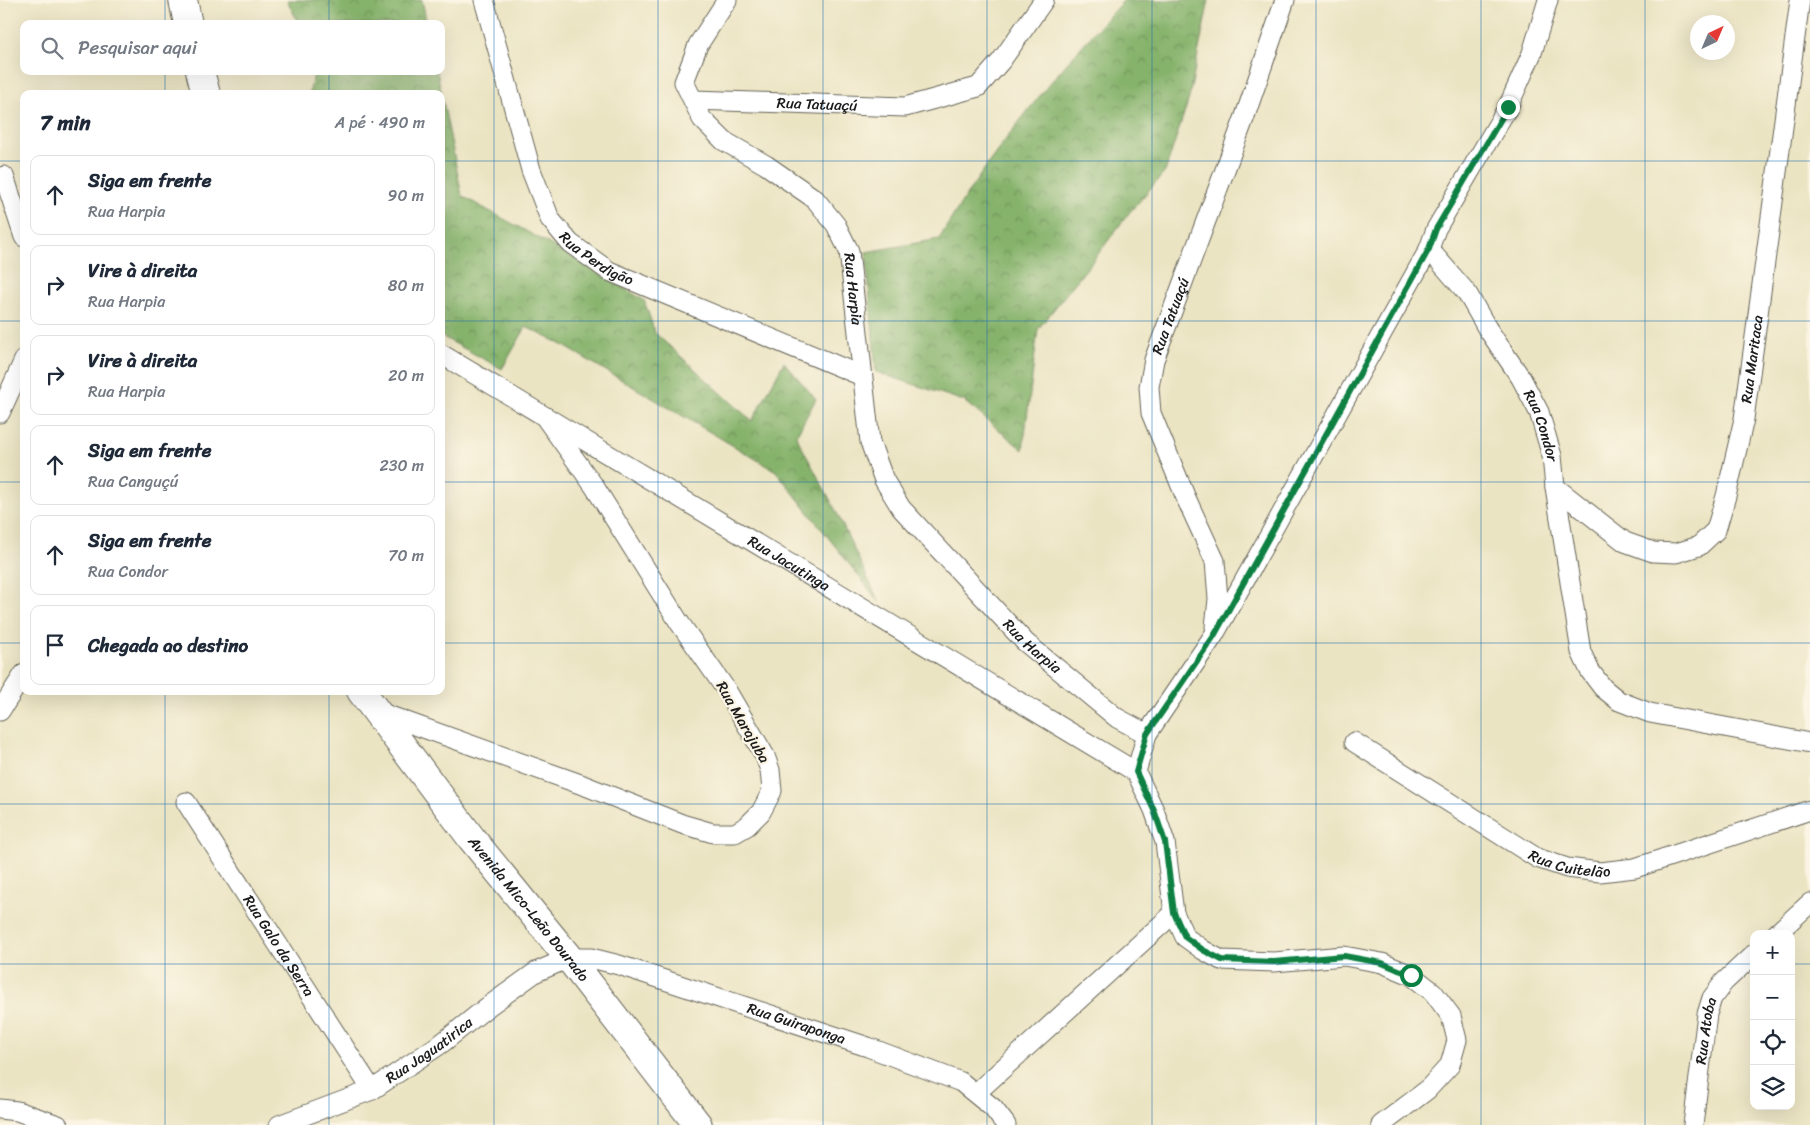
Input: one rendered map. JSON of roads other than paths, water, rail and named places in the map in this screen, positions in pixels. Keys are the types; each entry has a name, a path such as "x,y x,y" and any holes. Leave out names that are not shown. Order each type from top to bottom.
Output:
{"street":[{"path":"183,0 187,20"},
{"name":"Rua Perdigão","path":"484,0 531,170 550,218 570,243 609,271 862,376"},
{"name":"Rua Harpia","path":"727,0 698,45 684,82 702,119 724,140 766,165 815,199 836,225 849,251 870,442 884,480 901,508 1025,642 1117,718 1147,734"},
{"name":"Rua Tatuaçú","path":"694,100 905,107 978,88 1001,62 1044,0"},
{"name":"Rua Tatuaçú","path":"1214,636 1218,599 1215,561 1186,498 1151,412 1149,387 1154,360 1244,119 1285,0"},
{"path":"1381,1125 1427,1090 1450,1065 1457,1040 1451,1016 1433,992 1411,975 1382,963 1344,956 1274,962 1222,960 1203,950 1185,937 1174,913 1165,842 1154,810 1136,772 1147,734 1214,636 1429,249 1436,229 1508,107 1532,53 1548,0"},
{"name":"Rua Maritaca","path":"1555,487 1625,542 1653,552 1676,553 1699,546 1716,530 1744,419 1800,0"},
{"path":"201,75 205,90"},
{"path":"4,176 20,225"},
{"name":"Rua Condor","path":"1429,249 1467,293 1487,328 1522,378 1538,412 1552,456 1555,487 1581,652 1590,671 1603,688 1618,701 1650,714 1810,743"},
{"name":"Rua Jacutinga","path":"445,356 1136,772"},
{"path":"0,413 20,369"},
{"name":"Rua Marajuba","path":"368,701 682,824 713,833 735,833 747,826 761,812 772,791 770,770 765,756 727,691 679,622 594,486 544,416"},
{"path":"0,711 20,680"},
{"name":"Avenida Mico-Leão Dourado","path":"368,701 472,839 570,958 698,1125"},
{"name":"Rua Cuitelão","path":"1354,742 1537,858 1567,868 1600,872 1635,868 1810,810"},
{"name":"Rua Galo da Serra","path":"186,802 372,1090"},
{"path":"1780,930 1810,903"},
{"path":"976,1094 1174,913"},
{"name":"Rua Jaguatirica","path":"279,1125 372,1090 442,1043 536,972 570,958"},
{"name":"Rua Guiraponga","path":"570,958 591,958 619,965 859,1044 961,1082 993,1108 1006,1125"},
{"name":"Rua Atoba","path":"1693,1125 1708,1014 1712,998 1724,982 1750,958"},
{"path":"0,1109 17,1111 58,1125"}]}
